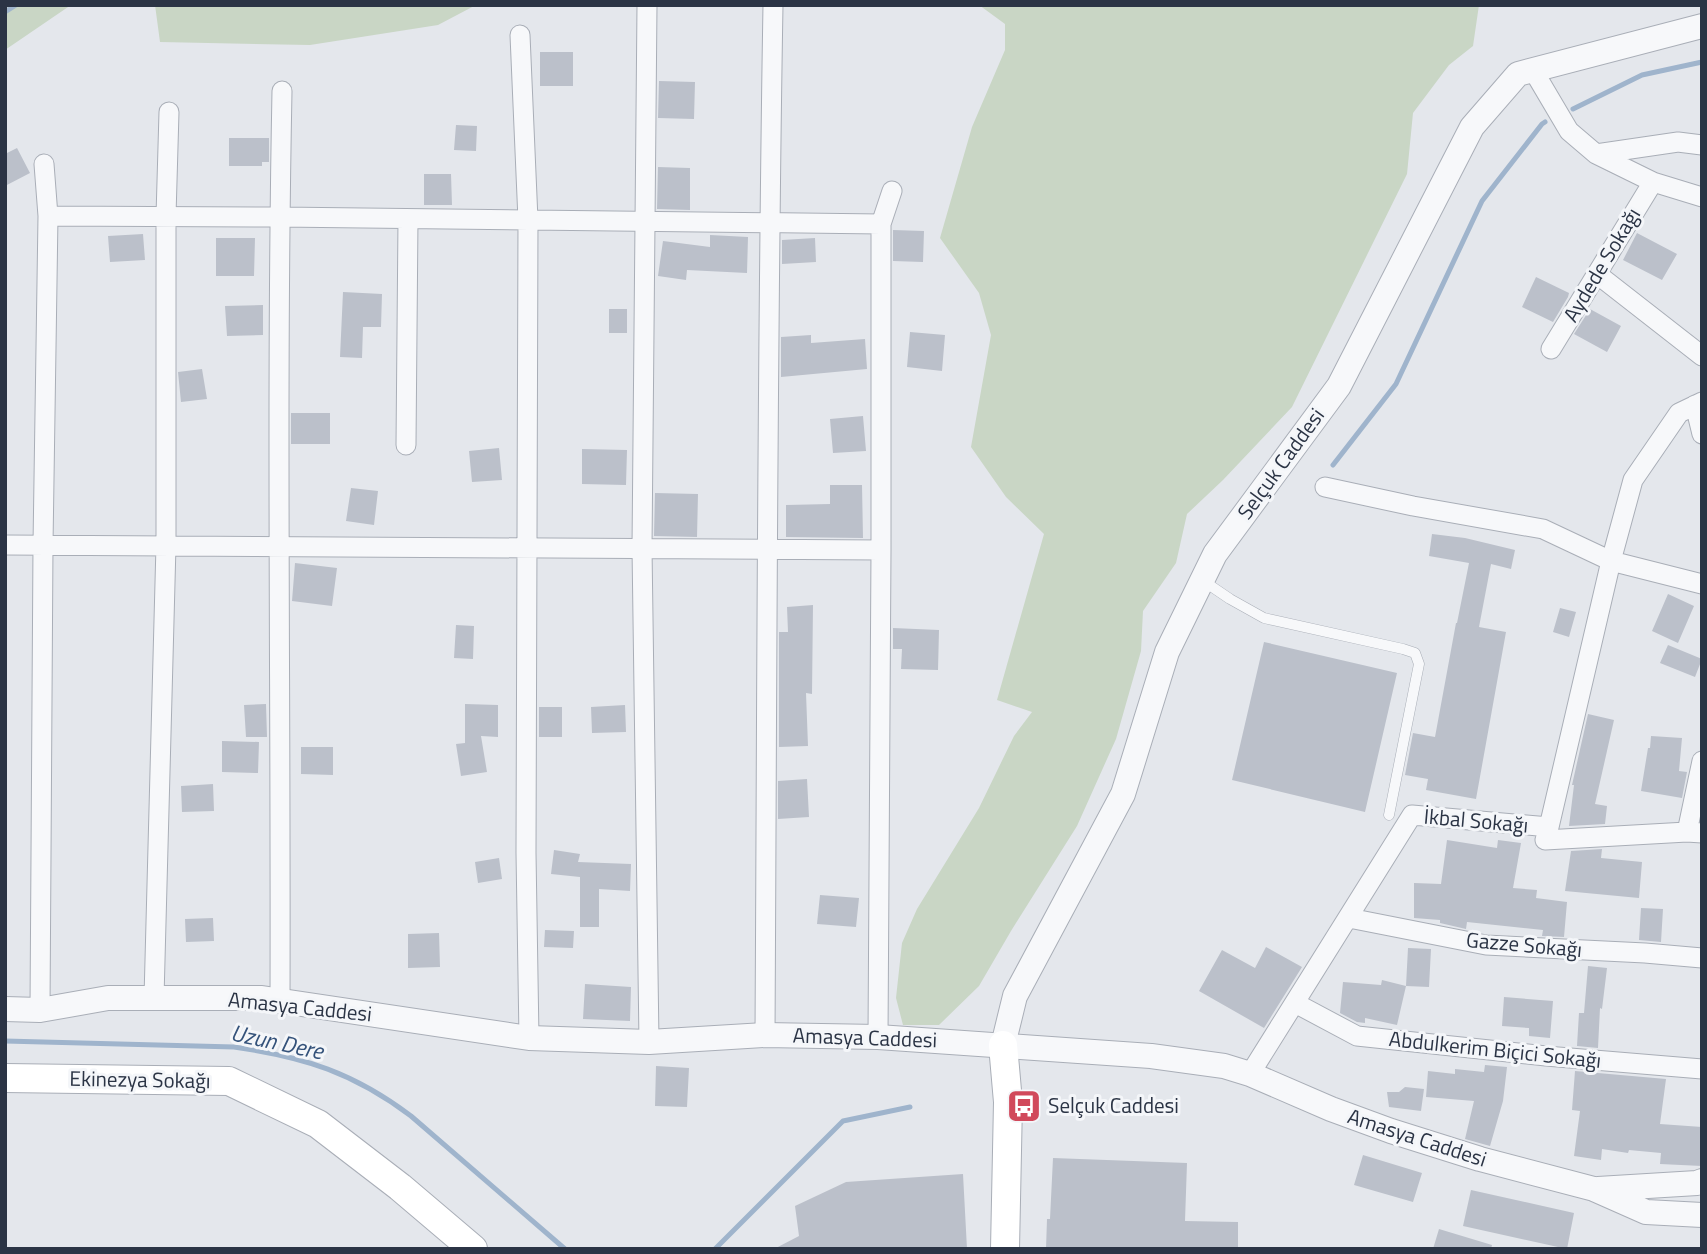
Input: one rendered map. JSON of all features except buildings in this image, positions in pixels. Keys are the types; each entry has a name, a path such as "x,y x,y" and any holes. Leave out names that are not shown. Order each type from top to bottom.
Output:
{"main road":[{"path":"1003,1045 1008,1102 1004,1249"},
{"name":"Ekinezya Sokağı","path":"5,1078 229,1081 318,1124 400,1187 473,1249"}],"street":[{"path":"647,5 642,548 649,1042"},
{"path":"765,1035 772,5"},
{"name":"Selçuk Caddesi","path":"1003,1045 1015,996 1123,794 1167,652 1215,554 1339,386 1472,127 1518,74 1702,26"},
{"path":"520,35 528,220 526,853 529,1038"},
{"path":"1533,70 1569,131 1596,154 1653,182 1702,197"},
{"path":"280,1000 279,217 282,91"},
{"path":"154,998 166,545 166,216 169,112"},
{"path":"1596,154 1678,142 1702,145"},
{"path":"40,1010 48,216 44,164"},
{"name":"Aydede Sokağı","path":"1552,349 1653,182"},
{"path":"878,1037 881,224 892,191"},
{"path":"48,216 881,224"},
{"path":"406,445 408,219"},
{"path":"1597,274 1702,356"},
{"path":"1549,827 1611,561 1633,480 1679,413 1699,404 1702,434"},
{"path":"1325,487 1543,529 1611,561 1702,584"},
{"path":"5,545 881,550"},
{"path":"1694,833 1702,761"},
{"name":"İkbal Sokağı","path":"1250,1074 1412,815 1549,827 1545,840 1694,833"},
{"name":"Gazze Sokağı","path":"1349,918 1486,945 1702,958"},
{"name":"Amasya Caddesi","path":"5,1009 40,1010 108,998 262,998 529,1038 649,1042 765,1035 878,1037 1151,1056 1224,1066 1250,1074 1391,1131 1480,1159 1594,1189 1646,1212 1702,1215"},
{"name":"Abdulkerim Biçici Sokağı","path":"1295,1003 1357,1036 1702,1069"},
{"path":"1594,1189 1702,1181"}],"lane":[{"path":"1202,580 1230,600 1264,618 1415,653 1419,664 1389,815"}],"green space":[{"path":"5,5 71,5 5,50"},
{"path":"155,5 476,5 438,25 310,45 160,42"},
{"path":"979,5 1479,5 1473,46 1449,65 1413,113 1407,174 1292,407 1187,514 1176,563 1143,611 1141,651 1116,739 1077,826 979,986 939,1025 903,1025 896,998 902,943 917,909 979,808 1014,736 1032,712 997,700 1044,534 1006,497 971,447 991,335 979,293 940,238 972,127 1005,50 1005,24"}],"waterway":[{"path":"5,12 16,5"},
{"path":"1573,109 1642,75 1702,62"},
{"path":"1333,465 1396,384 1482,201 1545,122"},
{"name":"Uzun Dere","path":"5,1041 234,1047 284,1056 328,1069 369,1088 411,1116 565,1249"},
{"path":"715,1249 843,1121 910,1107"}],"place":[{"name":"Selçuk Caddesi","path":"1024,1106"}]}
